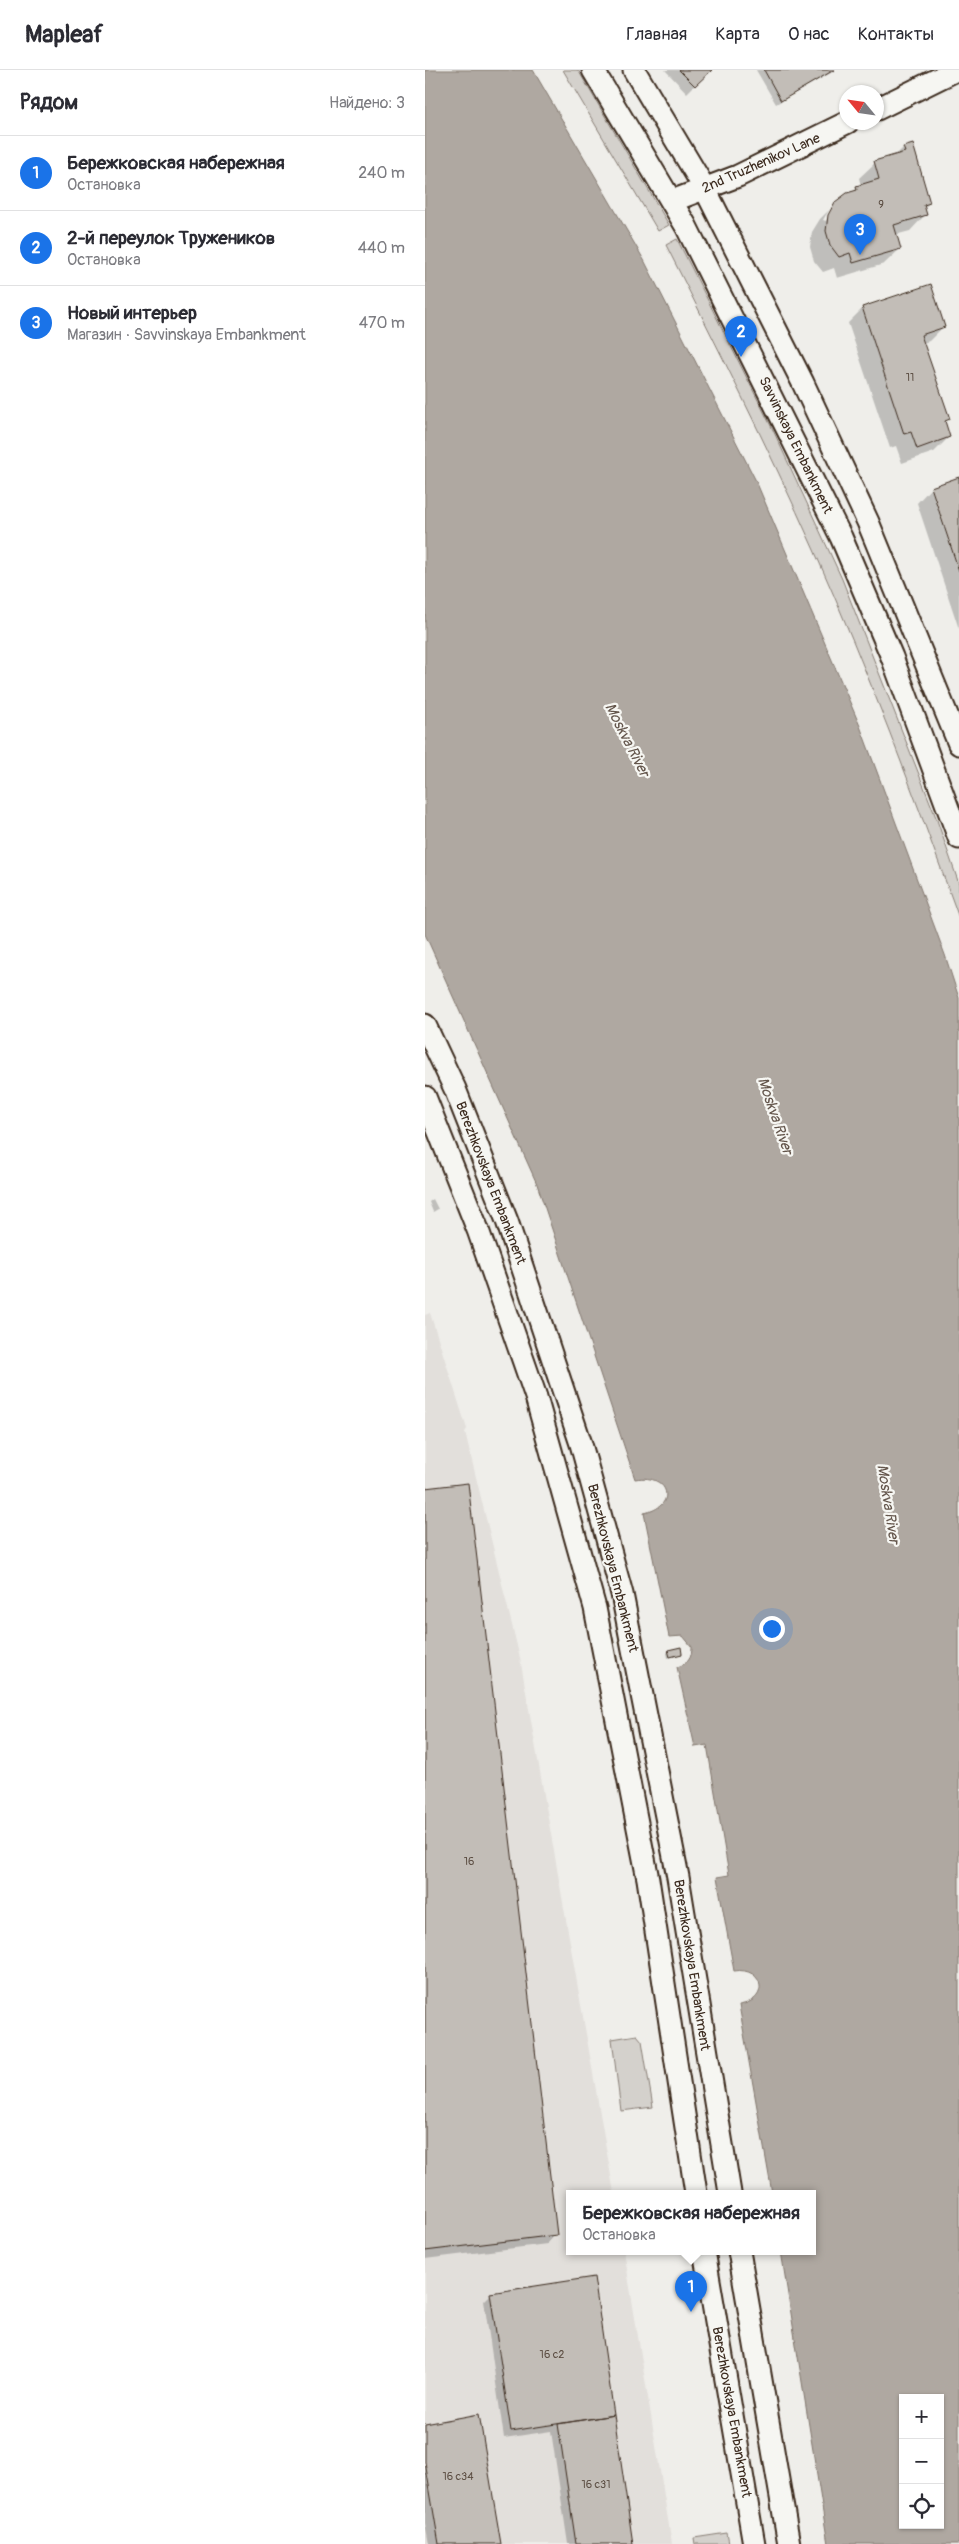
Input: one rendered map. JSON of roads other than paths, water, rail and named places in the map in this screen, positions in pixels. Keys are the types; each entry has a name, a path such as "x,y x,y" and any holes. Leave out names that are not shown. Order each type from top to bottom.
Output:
{"main road":[{"name":"Savvinskaya Embankment","path":"593,70 672,201 775,402 841,537 892,657 959,838"},
{"path":"634,70 705,189 803,383 868,522 959,744"},
{"path":"884,106 956,70"},
{"name":"2nd Truzhenikov Lane","path":"672,201 738,176 839,126"},
{"name":"Berezhkovskaya Embankment","path":"425,1025 455,1089 511,1230 581,1444 622,1594 677,1877 729,2190"},
{"name":"Berezhkovskaya Embankment","path":"425,1097 478,1230 536,1397 595,1608 648,1879 696,2190"},
{"name":"Berezhkovskaya Embankment","path":"705,2255 754,2544"},
{"path":"740,2255 789,2544"}],"water":[{"name":"Moskva River","path":"425,70 533,70 644,260 756,481 860,726 945,955 959,998 959,2544 828,2544 782,2255 816,2255 816,2190 771,2190 739,2005 749,2002 756,1997 760,1991 760,1984 752,1974 744,1971 734,1971 717,1877 729,1875 707,1745 695,1747 677,1667 689,1660 692,1647 683,1636 669,1637 644,1513 662,1504 665,1498 665,1491 662,1485 656,1481 647,1478 635,1479 537,1184 425,934"}],"place":[{"name":"Новый интерьер","path":"860,255"},
{"name":"2-й переулок Тружеников","path":"741,357"},
{"name":"Бережковская набережная","path":"691,2312"}]}
